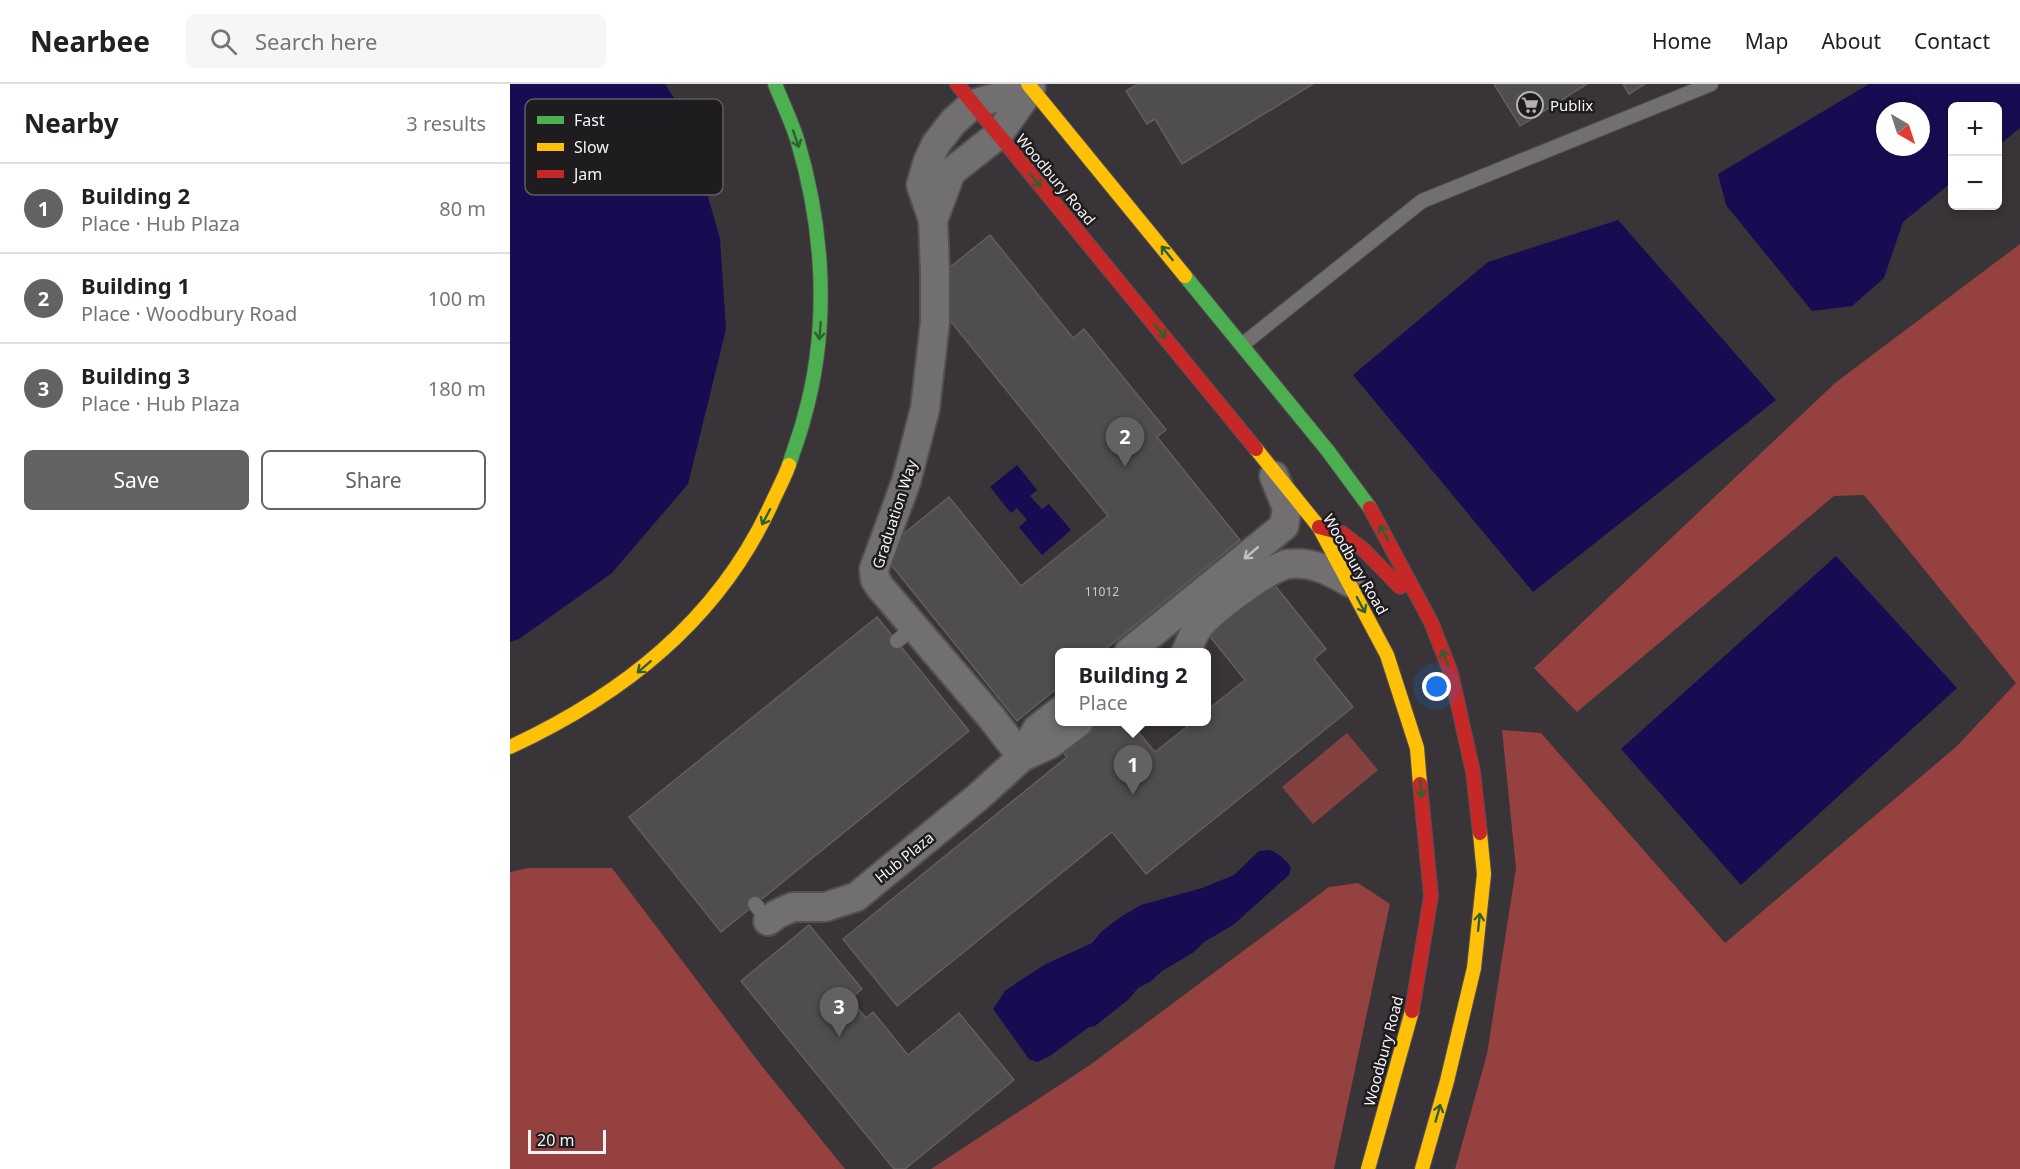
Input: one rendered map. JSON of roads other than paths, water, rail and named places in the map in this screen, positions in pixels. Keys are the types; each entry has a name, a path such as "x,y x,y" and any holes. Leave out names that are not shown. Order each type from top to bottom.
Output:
{"main road":[{"path":"510,747 569,719 611,693 675,640 732,575 774,502 790,465 803,422 818,345 822,303 821,260 817,218 809,180 775,84"},
{"path":"1033,85 1328,451 1371,510 1431,622 1451,673 1473,772 1484,873 1474,968 1447,1081 1422,1169"},
{"name":"Woodbury Road","path":"965,94 1319,527 1387,656 1417,748 1431,896 1414,1003 1368,1169"},
{"path":"1319,527 1342,534 1364,549 1431,622"}],"street":[{"path":"965,94 1033,85"},
{"path":"940,167 998,135 1033,85"},
{"name":"Graduation Way","path":"965,94 953,122 936,144 940,167 921,185 933,220 935,270 935,322 925,409 906,482 874,570 875,579 905,634 991,717 1022,757"},
{"path":"1272,471 1287,508 1284,526"},
{"path":"1134,648 1284,526 1319,527"},
{"path":"1188,648 1200,625 1267,572 1288,564 1312,564 1349,582"},
{"path":"1170,619 1188,648"},
{"name":"Hub Plaza","path":"1022,757 1037,729 1055,714"},
{"name":"Hub Plaza","path":"762,912 777,914 793,907 825,907 856,897 978,797 1022,757 1050,744 1074,726"}],"lane":[{"path":"1242,345 1422,201 1712,84"}],"place":[{"name":"Publix","path":"1530,105"},
{"name":"Building 1","path":"1125,467"},
{"name":"Building 2","path":"1133,795"},
{"name":"Building 3","path":"839,1037"}]}
